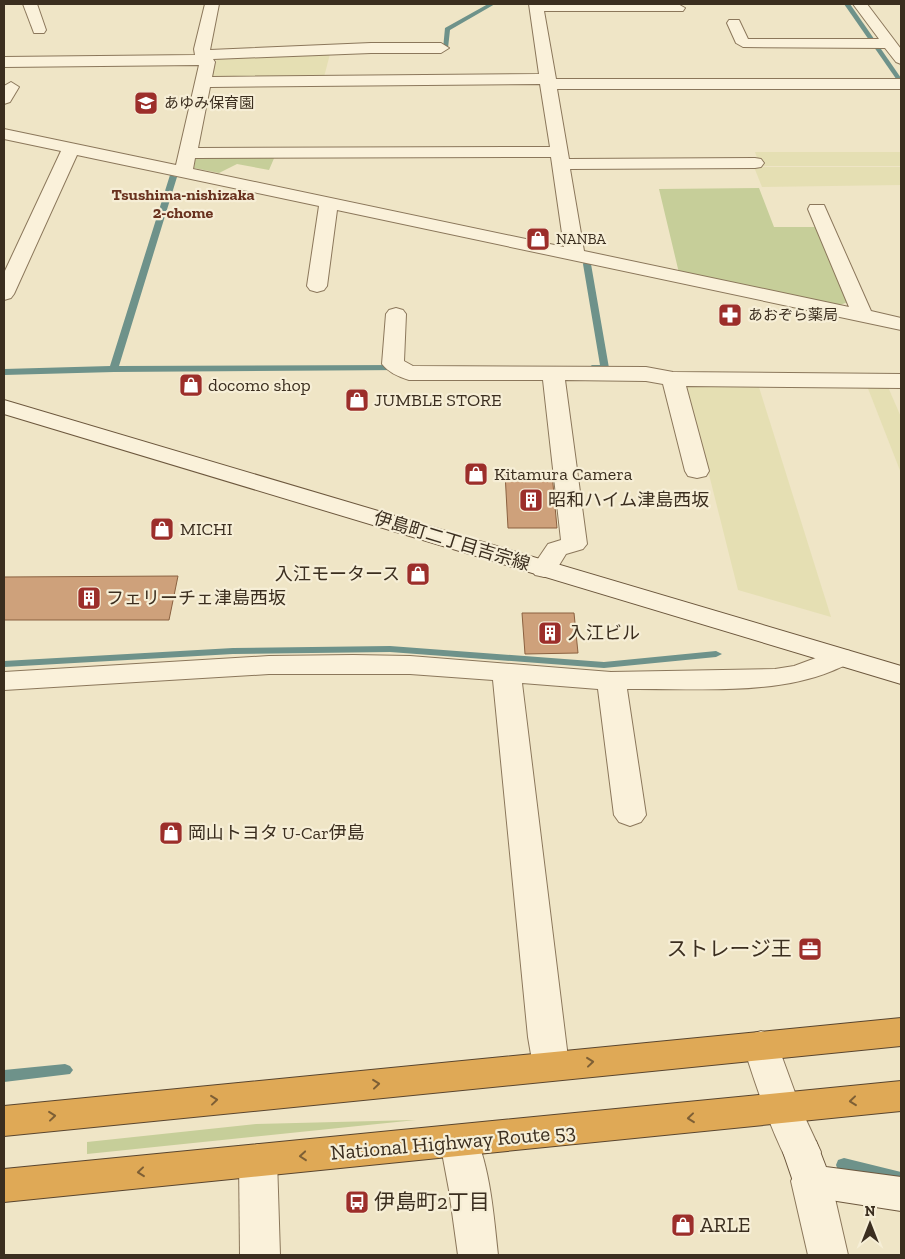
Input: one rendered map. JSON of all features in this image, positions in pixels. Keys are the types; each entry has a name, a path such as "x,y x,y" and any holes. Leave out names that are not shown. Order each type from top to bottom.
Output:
{"highway":[{"path":"4,1121 901,1032"},
{"name":"National Highway Route 53","path":"4,1186 459,1142 901,1096"}],"street":[{"path":"30,4 38,30"},
{"path":"202,58 202,49 212,4"},
{"path":"860,4 889,47"},
{"path":"575,256 536,5 678,8"},
{"path":"734,23 743,43 889,47"},
{"path":"4,62 202,58 372,48 441,48"},
{"path":"184,173 207,62 202,58"},
{"path":"203,82 548,81 898,84"},
{"path":"4,134 901,324"},
{"path":"4,294 71,148"},
{"path":"188,153 560,158 755,163"},
{"path":"317,286 329,202"},
{"path":"817,209 864,316"},
{"path":"396,314 398,367 409,373 646,374 673,379 901,381"},
{"path":"544,569 557,549 574,544 553,374"},
{"path":"673,379 697,471"},
{"name":"伊島町二丁目吉宗線","path":"4,407 901,675"},
{"path":"4,681 278,665 410,665 611,681 775,678 800,673 840,657"},
{"path":"507,673 551,1066"},
{"path":"611,681 630,815"},
{"path":"761,1045 782,1109 806,1167 828,1255"},
{"path":"459,1142 469,1190 478,1255"},
{"path":"258,1160 260,1255"},
{"path":"806,1167 901,1194"}],"shaded area":[{"path":"330,54 324,77 212,77 217,58"},
{"path":"755,152 901,152 901,166 760,166"},
{"path":"754,167 901,167 901,185 762,187"},
{"path":"686,383 758,384 831,617 738,590"},
{"path":"867,386 888,387 901,417 901,473"}],"green space":[{"path":"196,156 275,156 269,170 237,164 219,173 194,168"},
{"path":"759,188 774,227 817,227 848,302 837,306 679,273 659,189"},
{"path":"416,1120 87,1154 87,1142 256,1124"}],"building":[{"name":"昭和ハイム津島西坂","path":"505,473 552,473 557,528 508,528"},
{"name":"フェリーチェ津島西坂","path":"178,576 169,620 4,620 4,577"},
{"name":"入江ビル","path":"522,613 574,613 578,653 525,654"}],"waterway":[{"path":"445,48 447,29 492,4"},
{"path":"847,4 901,82"},
{"path":"114,369 173,177"},
{"path":"587,264 605,368 592,368"},
{"path":"114,369 401,368"},
{"path":"4,372 114,369"},
{"path":"4,664 233,651 390,649 604,665 716,654"},
{"path":"4,1076 65,1070"},
{"path":"844,1165 901,1179"}],"place":[{"name":"あゆみ保育園","path":"146,103"},
{"name":"NANBA","path":"538,239"},
{"name":"あおぞら薬局","path":"730,315"},
{"name":"docomo shop","path":"191,385"},
{"name":"JUMBLE STORE","path":"357,400"},
{"name":"Kitamura Camera","path":"476,474"},
{"name":"昭和ハイム津島西坂","path":"531,500"},
{"name":"MICHI","path":"162,529"},
{"name":"入江モータース","path":"418,574"},
{"name":"フェリーチェ津島西坂","path":"89,598"},
{"name":"入江ビル","path":"550,633"},
{"name":"岡山トヨタ U-Car伊島","path":"171,833"},
{"name":"ストレージ王","path":"810,949"},
{"name":"伊島町2丁目","path":"357,1202"},
{"name":"ARLE","path":"683,1225"}],"district":[{"name":"Tsushima-nishizaka 2-chome","path":"183,203"}]}
